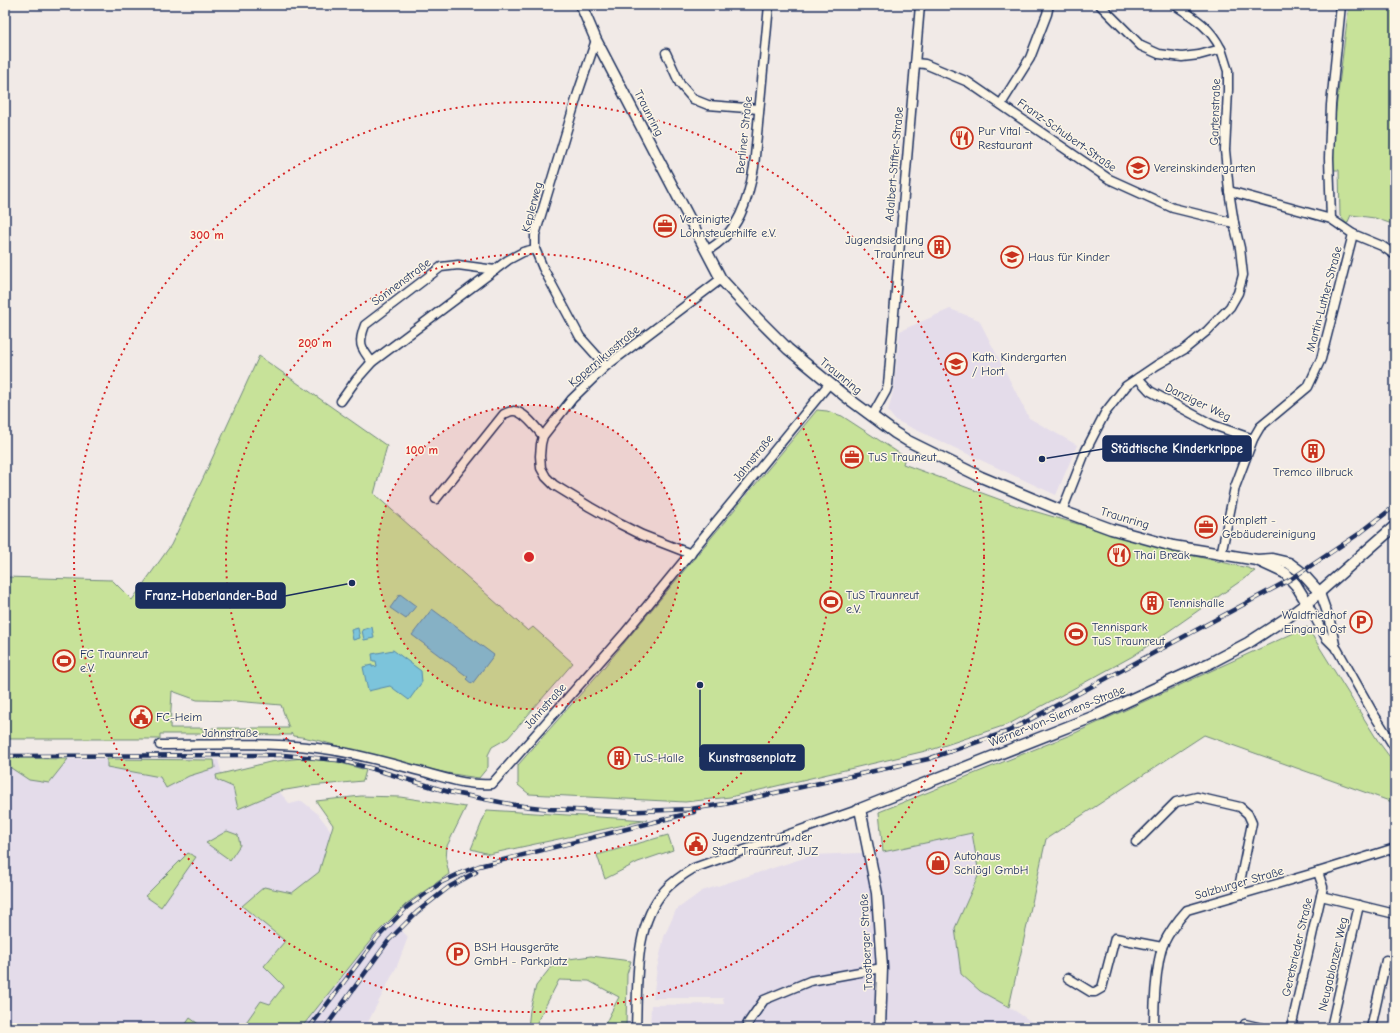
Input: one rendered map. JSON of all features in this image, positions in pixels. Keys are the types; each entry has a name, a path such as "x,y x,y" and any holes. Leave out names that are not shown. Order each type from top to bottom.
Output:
{"street":[{"name":"Traunring","path":"581,5 596,40 721,279 788,349 829,384 908,441 981,477 1062,511 1111,529 1173,546 1221,555 1257,560 1272,560 1289,564 1301,572 1320,592"},
{"name":"Berliner Straße","path":"706,251 726,237 738,220 749,194 754,167 769,5"},
{"name":"Adalbert-Stifter-Straße","path":"872,416 888,385 920,5"},
{"path":"1001,104 1030,58 1049,5"},
{"path":"1100,5 1141,46 1159,54 1182,57 1199,55 1221,49"},
{"name":"Gartenstraße","path":"1062,511 1086,450 1105,412 1126,386 1157,365 1185,349 1207,331 1230,307 1238,293 1243,275 1240,248 1229,191 1225,150 1228,71 1221,49 1207,28 1175,5"},
{"path":"1229,191 1331,219 1329,158 1331,105 1341,5"},
{"name":"Keplerweg","path":"596,40 578,93 535,235 535,249 543,268 580,337 606,366"},
{"path":"666,53 680,84 693,99 708,104 759,109"},
{"name":"Franz-Schubert-Straße","path":"915,63 925,64 968,82 1109,180 1173,208 1234,223"},
{"name":"Martin-Luther-Straße","path":"1221,555 1234,487 1253,439 1260,427 1308,387 1321,359 1353,234 1331,219"},
{"path":"1353,234 1382,246 1395,256"},
{"path":"341,401 356,380 372,362 495,270 523,252 535,249"},
{"name":"Sonnenstraße","path":"372,362 362,348 360,338 365,325 441,266 458,265 495,270"},
{"name":"Kopernikusstraße","path":"691,554 642,535 620,524 590,508 554,485 546,477 541,468 540,456 543,436 572,399 606,366 721,279"},
{"name":"Danziger Weg","path":"1138,378 1150,391 1213,425 1253,439"},
{"name":"Jahnstraße","path":"160,745 258,745 310,747 372,759 464,783 492,784 600,662 691,554 829,384"},
{"path":"436,499 504,414 512,410 518,412 523,415 543,436"},
{"name":"Werner-von-Siemens-Straße","path":"636,1028 639,956 641,940 646,924 653,907 665,890 694,868 860,809 1095,716 1210,663 1248,644 1307,603 1395,526"},
{"name":"Traunring","path":"1257,560 1285,573 1296,585 1307,603"},
{"path":"1320,592 1330,621 1337,649 1373,714 1395,748"},
{"path":"1307,603 1326,638 1337,649"},
{"path":"1136,842 1176,802 1197,797 1240,807 1248,814 1252,823 1240,882 1243,894"},
{"name":"Trostberger Straße","path":"860,809 878,893 882,968 880,1028"},
{"name":"Salzburger Straße","path":"1154,1028 1156,976 1162,947 1178,920 1187,910 1395,848"},
{"name":"Geretsrieder Straße","path":"1291,1028 1321,896 1322,887 1318,872"},
{"path":"1321,896 1395,914"},
{"name":"Neugablonzer Weg","path":"1331,1028 1359,905"},
{"path":"1068,978 1092,992 1102,988 1115,938 1162,947"},
{"path":"1371,1028 1386,960"},
{"path":"748,1023 764,1000 810,981 882,968"},
{"path":"1244,1028 1245,1024 1262,1028"}],"shaded area":[{"path":"950,309 979,320 1029,418 1077,445 1056,495 895,420 888,411 894,388 900,331"},
{"path":"5,758 218,760 222,774 270,762 279,791 282,795 290,804 302,801 318,814 352,858 391,919 408,937 397,966 368,1022 377,1028 5,1028"},
{"path":"972,833 979,874 955,928 980,991 1009,1007 1041,1028 650,1028 651,1005 724,1004 723,998 653,998 657,968 664,937 676,910 702,891 813,855 883,852"}],"green space":[{"path":"1349,5 1395,5 1395,225 1375,218 1351,215 1347,224 1340,216 1339,170 1333,170 1334,125"},
{"path":"259,356 387,446 374,494 528,631 533,627 573,663 508,738 492,747 488,755 488,767 479,778 405,764 319,741 293,736 291,733 291,735 211,734 212,728 289,728 281,705 235,701 197,700 172,691 170,728 203,728 203,734 160,734 160,739 5,739 5,577 112,580 132,600 171,545"},
{"name":"TuS Traunreut e.V.","path":"817,410 827,411 842,416 905,457 903,464 1020,507 1163,549 1248,568 1255,571 1133,656 1009,724 934,749 730,797 685,802 529,794 518,785 518,765 600,672"},
{"path":"1307,627 1378,741 1395,764 1395,803 1204,735 1046,839 1009,1007 980,991 961,974 955,928 979,874 972,833 883,852 879,812 1075,733"},
{"path":"7,758 68,759 49,783 29,780 11,768"},
{"path":"301,758 337,762 366,770 363,781 310,786 280,791 238,809 233,787 217,780 216,775 270,762"},
{"path":"107,759 214,760 215,768 189,776 166,788 160,777 107,767"},
{"path":"361,796 400,797 466,807 447,846 446,860 449,874 406,904 375,935 301,1028 242,1028 261,1001 270,1004 284,986 264,966 285,941 242,906 264,887 292,893 319,872 333,825 316,801"},
{"path":"487,810 647,820 489,854 471,849"},
{"path":"227,831 238,835 240,845 230,860 206,843"},
{"path":"668,835 673,850 638,862 605,879 597,855"},
{"path":"188,853 196,857 161,907 145,896"},
{"path":"591,956 631,961 627,974 626,1028 603,1028 619,997 589,981 559,980 534,1028 528,1028 530,1010 536,986 551,967 569,959"},
{"path":"190,1018 204,1028 183,1028"}],"water":[{"path":"400,594 416,606 406,619 390,608"},
{"path":"432,609 494,655 472,684 466,679 468,677 412,635"},
{"path":"372,627 374,638 364,640 362,630"},
{"path":"358,628 360,638 353,640 351,630"},
{"path":"393,650 421,671 422,682 409,700 390,686 368,691 363,667 372,665 372,667 377,666 376,661 373,661 372,654"}],"railway":[{"path":"5,756 283,755 338,760 449,792 515,805 550,809 620,812 690,809 725,804 928,759 1009,731 1291,579 1360,533 1395,506"},
{"path":"309,1028 378,937 407,907 442,882 479,866 694,812"},
{"path":"325,1028 389,940 417,912 449,887 476,872"}],"place":[{"name":"Pur Vital - Restaurant","path":"962,138"},
{"name":"Vereinskindergarten","path":"1138,168"},
{"name":"Vereinigte Lohnsteuerhilfe e.V.","path":"665,226"},
{"name":"Jugendsiedlung Traunreut","path":"939,247"},
{"name":"Haus für Kinder","path":"1012,257"},
{"name":"Kath. Kindergarten / Hort","path":"956,364"},
{"name":"Tremco illbruck","path":"1313,451"},
{"name":"TuS Trauneut","path":"852,457"},
{"name":"Städtische Kinderkrippe","path":"1042,459"},
{"name":"Komplett - Gebäudereinigung","path":"1206,527"},
{"name":"Thai Break","path":"1119,555"},
{"name":"Franz-Haberlander-Bad","path":"352,583"},
{"name":"TuS Traunreut e.V.","path":"831,602"},
{"name":"Tennishalle","path":"1152,603"},
{"name":"Waldfriedhof Eingang Ost","path":"1361,622"},
{"name":"Tennispark TuS Traunreut","path":"1076,634"},
{"name":"FC Traunreut e.V.","path":"64,661"},
{"name":"Kunstrasenplatz","path":"700,685"},
{"name":"FC-Heim","path":"141,717"},
{"name":"TuS-Halle","path":"619,758"},
{"name":"Jugendzentrum der Stadt Traunreut, JUZ","path":"696,844"},
{"name":"Autohaus Schlögl GmbH","path":"938,863"},
{"name":"BSH Hausgeräte GmbH - Parkplatz","path":"458,954"}]}
